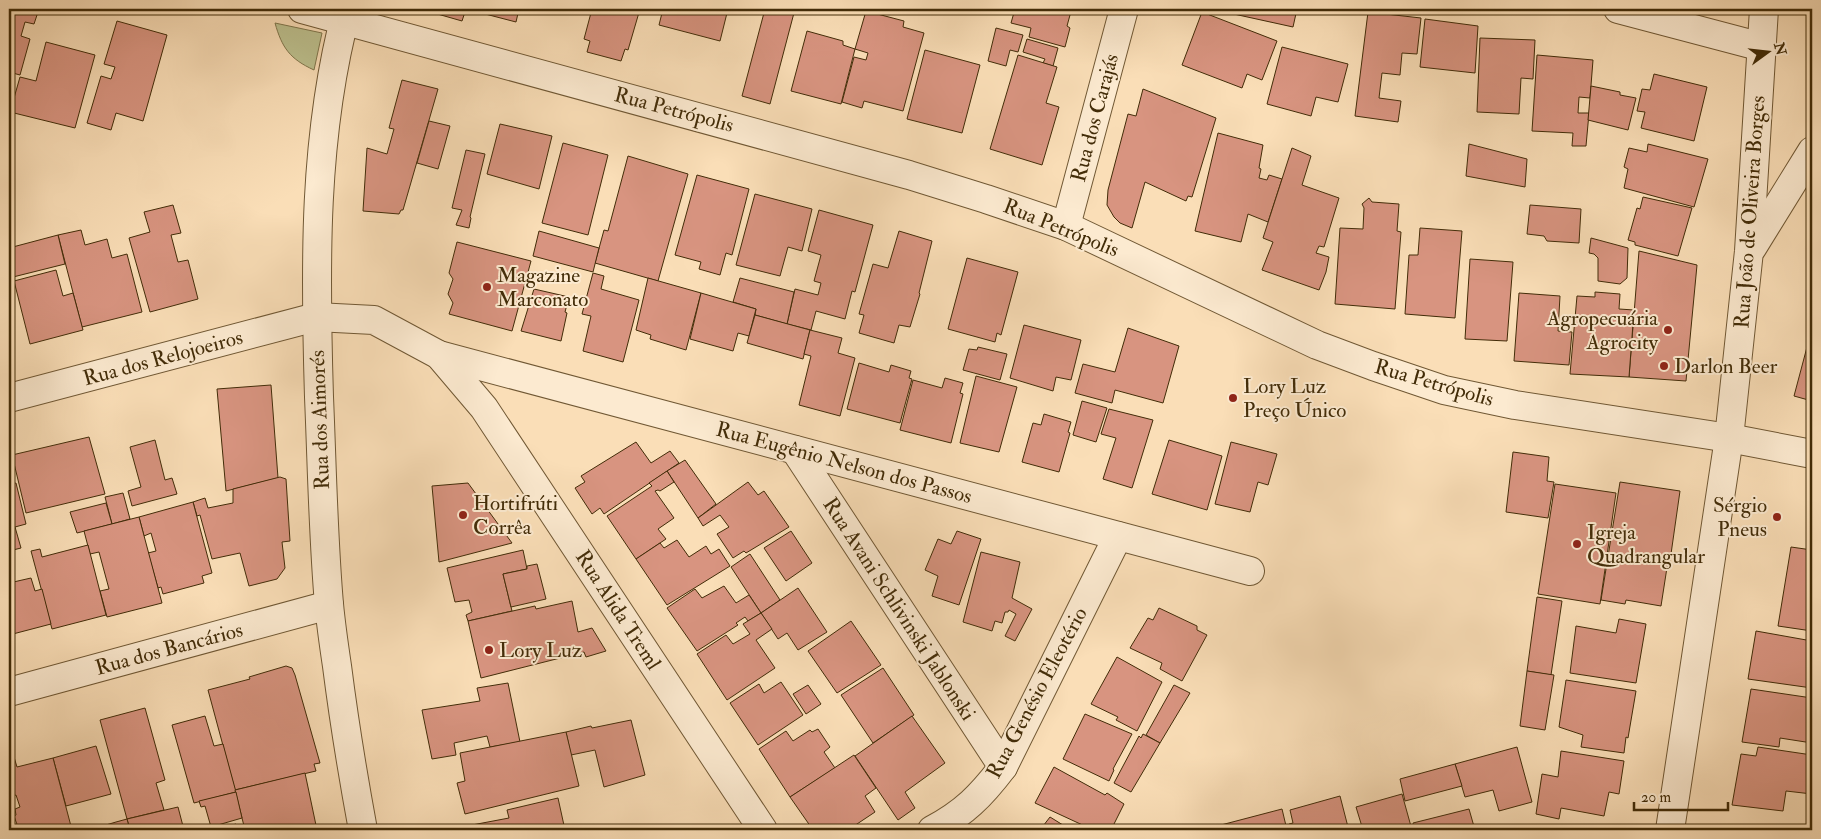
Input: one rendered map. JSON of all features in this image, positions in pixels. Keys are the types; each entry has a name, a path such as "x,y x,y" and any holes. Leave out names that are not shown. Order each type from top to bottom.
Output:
{"street":[{"name":"Rua Petrópolis","path":"302,9 345,14 986,199 1066,226 1317,344 1373,366 1444,390 1515,405 1729,438 1812,454"},
{"name":"Rua dos Carajás","path":"1066,226 1124,9"},
{"path":"1618,9 1762,47"},
{"name":"Rua João de Oliveira Borges","path":"1670,830 1729,438 1749,251 1764,9"},
{"name":"Rua dos Aimorés","path":"345,14 329,94 321,157 317,233 316,317 323,508 329,606 348,749 363,830"},
{"path":"1749,251 1812,151"},
{"name":"Rua Alida Treml","path":"316,317 374,320 439,355 484,408 762,830"},
{"name":"Rua dos Relojoeiros","path":"9,398 316,317"},
{"name":"Rua Eugênio Nelson dos Passos","path":"439,355 1250,571"},
{"name":"Rua Avani Schlivinski Jablonski","path":"795,450 1003,767"},
{"name":"Rua Genésio Eleotério","path":"932,830 952,820 984,792 1003,767 1118,536"},
{"name":"Rua dos Bancários","path":"9,692 329,606"}],"green space":[{"path":"275,23 322,33 314,70 299,62 288,52"}],"building":[{"path":"9,9 39,9 34,24 25,22 21,36 30,39 20,75 9,72"},
{"path":"420,9 466,9 462,21"},
{"path":"466,9 519,9 516,22"},
{"path":"592,9 640,9 628,50 625,49 621,61 587,52 590,41 584,39"},
{"path":"663,9 728,9 720,41 659,25"},
{"path":"765,9 795,9 770,104 742,96"},
{"path":"1015,9 1068,9 1070,15 1067,26 1070,28 1065,47 1029,37 1031,28 1011,23"},
{"path":"1211,9 1297,9 1293,27"},
{"path":"866,11 904,21 903,27 924,33 903,111 864,101 862,108 842,102 854,57 866,60 868,53 855,49"},
{"path":"1202,12 1277,41 1262,80 1247,74 1242,88 1182,65"},
{"path":"1368,12 1421,18 1417,54 1402,53 1400,75 1382,73 1379,98 1401,101 1398,122 1355,116"},
{"path":"1425,19 1478,26 1475,73 1420,67"},
{"path":"117,21 167,35 143,121 116,113 111,130 87,123 101,76 111,79 115,67 104,64"},
{"path":"996,28 1023,35 1018,52 1010,50 1006,66 988,61"},
{"path":"807,31 843,41 843,45 855,49 841,104 791,91"},
{"path":"1480,38 1535,40 1533,79 1521,78 1519,114 1477,112"},
{"path":"1027,39 1058,48 1053,66 1043,63 1045,59 1023,52"},
{"path":"46,42 95,55 75,128 10,112 20,77 36,81"},
{"path":"1282,47 1348,64 1338,102 1316,97 1311,116 1267,104"},
{"path":"925,50 980,65 962,133 907,119"},
{"path":"1018,55 1057,67 1046,103 1059,107 1042,165 990,149"},
{"path":"1537,55 1593,60 1590,98 1579,97 1578,113 1589,113 1586,146 1572,146 1573,133 1532,131"},
{"path":"1654,74 1707,87 1694,141 1641,128 1645,112 1637,111 1642,89 1650,90"},
{"path":"402,80 438,89 403,210 399,214 363,211 367,148 387,154 394,129 389,128"},
{"path":"1591,86 1620,92 1620,95 1636,98 1628,130 1588,120"},
{"path":"1143,89 1216,118 1192,197 1188,196 1186,201 1145,182 1132,228 1120,223 1114,217 1107,205 1108,190 1128,114 1136,116"},
{"path":"429,121 450,126 438,169 417,163"},
{"path":"500,124 552,136 539,189 487,174"},
{"path":"1218,133 1263,145 1259,178 1267,180 1269,175 1282,179 1268,222 1248,214 1241,242 1195,231"},
{"path":"563,143 608,155 588,235 542,223"},
{"path":"1469,144 1527,159 1525,187 1466,176"},
{"path":"1648,144 1708,159 1694,207 1624,188 1628,169 1624,167 1629,148 1647,152"},
{"path":"1292,148 1311,156 1302,185 1339,198 1324,247 1319,246 1316,253 1329,257 1319,290 1262,270 1273,242 1263,238"},
{"path":"466,150 485,154 469,228 456,225 462,210 452,208"},
{"path":"628,156 688,174 658,281 595,263 604,230 608,231"},
{"path":"697,175 749,189 732,255 726,253 720,275 699,269 701,262 675,255"},
{"path":"755,194 812,209 802,251 788,247 780,276 736,265"},
{"path":"1643,197 1692,208 1678,256 1635,245 1635,242 1628,240 1637,208 1640,209"},
{"path":"1369,198 1372,202 1399,204 1397,231 1401,232 1395,309 1335,304 1340,228 1363,229 1364,208 1362,204"},
{"path":"173,205 181,233 171,235 178,262 188,260 198,299 150,312 129,238 150,232 144,212"},
{"path":"1530,205 1581,209 1579,243 1547,241 1544,236 1527,234"},
{"path":"819,210 873,225 855,292 852,291 845,319 816,311 811,330 787,324 795,289 818,295 821,283 814,281 821,255 808,251"},
{"path":"1420,228 1462,231 1455,318 1405,314 1409,255 1418,255"},
{"path":"81,230 85,245 107,239 112,258 127,254 142,312 82,327 58,235"},
{"path":"539,231 599,248 593,272 533,256"},
{"path":"899,231 932,241 920,294 910,327 899,325 894,343 859,333 864,315 859,314 873,264 888,268"},
{"path":"58,235 65,264 9,278 9,248"},
{"path":"1591,238 1628,248 1627,278 1620,284 1598,281 1598,258 1594,254 1589,253"},
{"name":"Magazine Marconato","path":"457,242 531,261 512,331 449,314 453,303 448,294 453,279 449,273"},
{"path":"1639,251 1697,265 1686,381 1629,377"},
{"path":"967,258 1018,272 1001,335 997,333 995,342 948,329"},
{"path":"1470,259 1513,262 1507,341 1465,339"},
{"path":"56,270 63,296 73,293 83,330 30,344 14,281"},
{"path":"593,273 604,276 601,289 639,300 623,362 583,351 591,316 582,314"},
{"path":"648,278 701,293 686,350 650,339 651,335 636,330"},
{"path":"740,278 794,292 787,324 755,315 756,309 733,302"},
{"path":"534,289 569,297 561,341 521,331"},
{"path":"1595,292 1620,294 1619,309 1634,310 1629,377 1570,374 1577,296 1595,297"},
{"path":"701,293 756,309 749,336 738,333 733,351 690,339"},
{"path":"1519,293 1560,296 1558,331 1572,332 1569,365 1514,361"},
{"path":"755,315 810,330 803,359 747,343"},
{"path":"1024,325 1081,340 1071,380 1056,377 1053,391 1010,378"},
{"path":"1128,328 1179,346 1163,403 1115,390 1112,403 1075,393 1083,364 1115,372"},
{"path":"810,330 842,338 838,353 855,358 840,416 799,405 811,356 804,354"},
{"path":"1812,332 1812,401 1794,396"},
{"path":"978,347 1007,354 1000,380 963,370 969,349 977,350"},
{"path":"859,363 889,372 891,365 911,371 909,378 912,379 900,423 847,409"},
{"path":"976,376 1017,387 999,452 960,443"},
{"path":"945,378 963,383 960,393 963,394 951,443 900,430 913,380 942,388"},
{"path":"271,385 278,478 226,491 217,389"},
{"path":"1082,401 1107,408 1096,442 1073,435"},
{"path":"1109,409 1153,420 1132,488 1103,479 1116,438 1101,434"},
{"path":"1044,414 1071,422 1068,432 1070,433 1059,472 1022,462 1033,423 1041,425"},
{"path":"89,437 105,494 26,513 12,455"},
{"path":"155,440 165,480 172,478 177,494 132,506 128,491 141,487 130,447"},
{"path":"1169,440 1222,456 1207,510 1152,494"},
{"path":"636,442 651,463 670,451 679,463 604,514 600,508 592,514 575,488 585,482 581,476"},
{"path":"1231,442 1277,454 1268,485 1258,482 1250,512 1215,504"},
{"path":"1513,452 1549,457 1547,481 1554,482 1548,518 1506,512"},
{"path":"685,460 716,504 698,518 667,471"},
{"path":"667,471 674,482 660,491 655,491 674,518 658,529 666,539 636,559 607,516 652,486 649,483"},
{"path":"280,477 286,479 290,541 282,542 285,568 277,579 249,586 240,553 212,559 200,515 197,516 193,502 205,498 208,508 233,503 233,489"},
{"path":"748,482 758,495 764,491 789,527 746,553 744,551 733,558 717,534 729,527 720,515 703,526 698,518"},
{"path":"1620,482 1680,491 1670,561 1668,561 1661,606 1626,600 1625,604 1601,600"},
{"path":"16,483 26,524 15,527 21,548 9,551 9,484"},
{"name":"Hortifrúti Corrêa","path":"468,483 512,543 439,562 432,486"},
{"name":"Igreja Quadrangular","path":"1555,484 1616,493 1600,604 1538,594"},
{"path":"123,493 130,519 112,524 105,497"},
{"path":"193,502 212,573 202,576 204,583 163,594 161,587 158,588 148,553 156,551 151,533 144,536 139,517"},
{"path":"106,503 112,524 77,533 70,512"},
{"path":"139,517 162,603 107,617 100,591 109,589 99,552 90,554 84,531"},
{"path":"791,531 812,563 786,581 764,548"},
{"path":"957,531 981,539 959,605 932,596 938,576 925,570 938,539 951,544"},
{"path":"677,540 689,557 706,546 711,554 719,549 730,566 667,605 636,559 660,543 664,548"},
{"path":"88,545 106,615 52,629 31,551 40,549 42,557"},
{"path":"1791,547 1812,550 1812,631 1778,626"},
{"path":"523,550 527,569 503,574 512,611 468,621 466,615 472,612 469,600 455,602 447,568"},
{"path":"981,552 1020,562 1012,598 1032,609 1015,641 1005,636 1016,614 1009,610 1005,612 1002,623 995,621 992,631 963,622"},
{"path":"750,554 780,600 761,613 731,567"},
{"path":"537,564 546,599 511,607 503,574 527,569 527,566"},
{"path":"31,578 35,591 42,589 51,624 9,635 9,583"},
{"path":"724,586 736,603 749,595 761,613 748,621 745,617 736,623 738,625 697,651 667,608 695,589 702,598"},
{"path":"798,588 827,632 798,650 787,633 778,639 761,613"},
{"path":"1537,597 1562,601 1551,675 1527,671"},
{"path":"572,601 578,632 592,628 606,651 586,657 584,652 481,678 468,621 535,606 536,609"},
{"path":"1159,608 1197,626 1197,630 1207,635 1182,681 1160,669 1162,663 1130,648 1148,618 1153,620"},
{"path":"761,613 772,629 756,640 775,668 727,700 697,654 726,635 733,644 750,634 743,624"},
{"path":"1619,619 1646,624 1636,683 1570,673 1576,626 1616,633"},
{"path":"851,621 881,665 837,693 808,651"},
{"path":"1756,631 1812,641 1812,688 1748,679"},
{"path":"1117,657 1162,682 1137,731 1116,720 1118,717 1091,704"},
{"path":"286,666 292,668 295,675 320,763 314,764 316,771 235,790 208,690 250,679 249,677"},
{"path":"883,668 914,715 873,743 841,695"},
{"path":"1527,671 1554,675 1545,730 1520,726"},
{"path":"1566,680 1636,691 1624,753 1581,747 1583,735 1559,727"},
{"path":"781,682 803,715 758,745 730,703 759,684 764,693"},
{"path":"508,683 520,742 490,747 487,736 454,743 456,755 432,759 422,710 480,701 477,688"},
{"path":"808,685 821,704 806,714 793,694"},
{"path":"1174,685 1190,693 1160,743 1146,735"},
{"path":"1751,689 1812,698 1812,743 1780,738 1779,747 1742,742"},
{"path":"145,708 165,780 156,783 164,810 127,819 100,720"},
{"path":"1085,714 1132,734 1113,769 1109,781 1063,759"},
{"path":"205,716 214,746 223,744 236,792 194,803 172,725"},
{"path":"912,716 945,763 905,792 915,808 898,820 855,756"},
{"path":"631,720 645,775 604,787 595,750 571,755 566,732"},
{"path":"818,729 830,747 824,752 835,768 790,797 759,749 786,731 793,741 810,730 812,732"},
{"path":"566,732 579,786 465,814 457,783 465,781 460,753"},
{"path":"1143,734 1160,743 1131,792 1114,783 1139,736 1141,738"},
{"path":"96,746 111,794 66,806 53,758"},
{"path":"1517,747 1532,802 1499,811 1493,790 1465,797 1455,764"},
{"path":"1758,747 1812,755 1812,794 1786,791 1783,811 1732,805 1741,754 1756,756"},
{"path":"1561,751 1624,761 1619,794 1609,792 1604,816 1561,808 1559,819 1536,814 1542,774 1558,777"},
{"path":"854,755 876,788 865,796 875,812 848,830 813,830 790,797"},
{"path":"14,757 17,767 53,758 72,830 19,830 14,816 16,815 15,809 20,807 16,795 9,797 9,759"},
{"path":"1455,764 1462,786 1405,801 1400,779"},
{"path":"1054,767 1105,795 1107,793 1124,804 1111,830 1088,830 1089,828 1035,803"},
{"path":"305,773 317,830 245,830 235,790"},
{"path":"236,792 242,818 211,827 205,806 201,807 199,801"},
{"path":"1402,794 1412,830 1363,830 1356,807"},
{"path":"1340,796 1348,827 1337,830 1326,830 1325,828 1291,830 1289,824 1293,823 1290,810"},
{"path":"558,798 565,830 473,830 472,825 509,818 507,810"},
{"path":"178,807 184,830 130,830 127,819"},
{"path":"1282,809 1287,830 1222,830 1221,825"},
{"path":"1469,809 1475,830 1415,830 1413,823"},
{"path":"1050,817 1071,830 1040,830"},
{"path":"127,819 130,830 89,830 116,822"},
{"path":"236,824 238,830 212,830"}],"place":[{"name":"Magazine Marconato","path":"487,287"},
{"name":"Agropecuária Agrocity","path":"1668,330"},
{"name":"Darlon Beer","path":"1664,366"},
{"name":"Lory Luz Preço Único","path":"1233,398"},
{"name":"Hortifrúti Corrêa","path":"463,515"},
{"name":"Sérgio Pneus","path":"1777,517"},
{"name":"Igreja Quadrangular","path":"1577,544"},
{"name":"Lory Luz","path":"489,650"}]}
